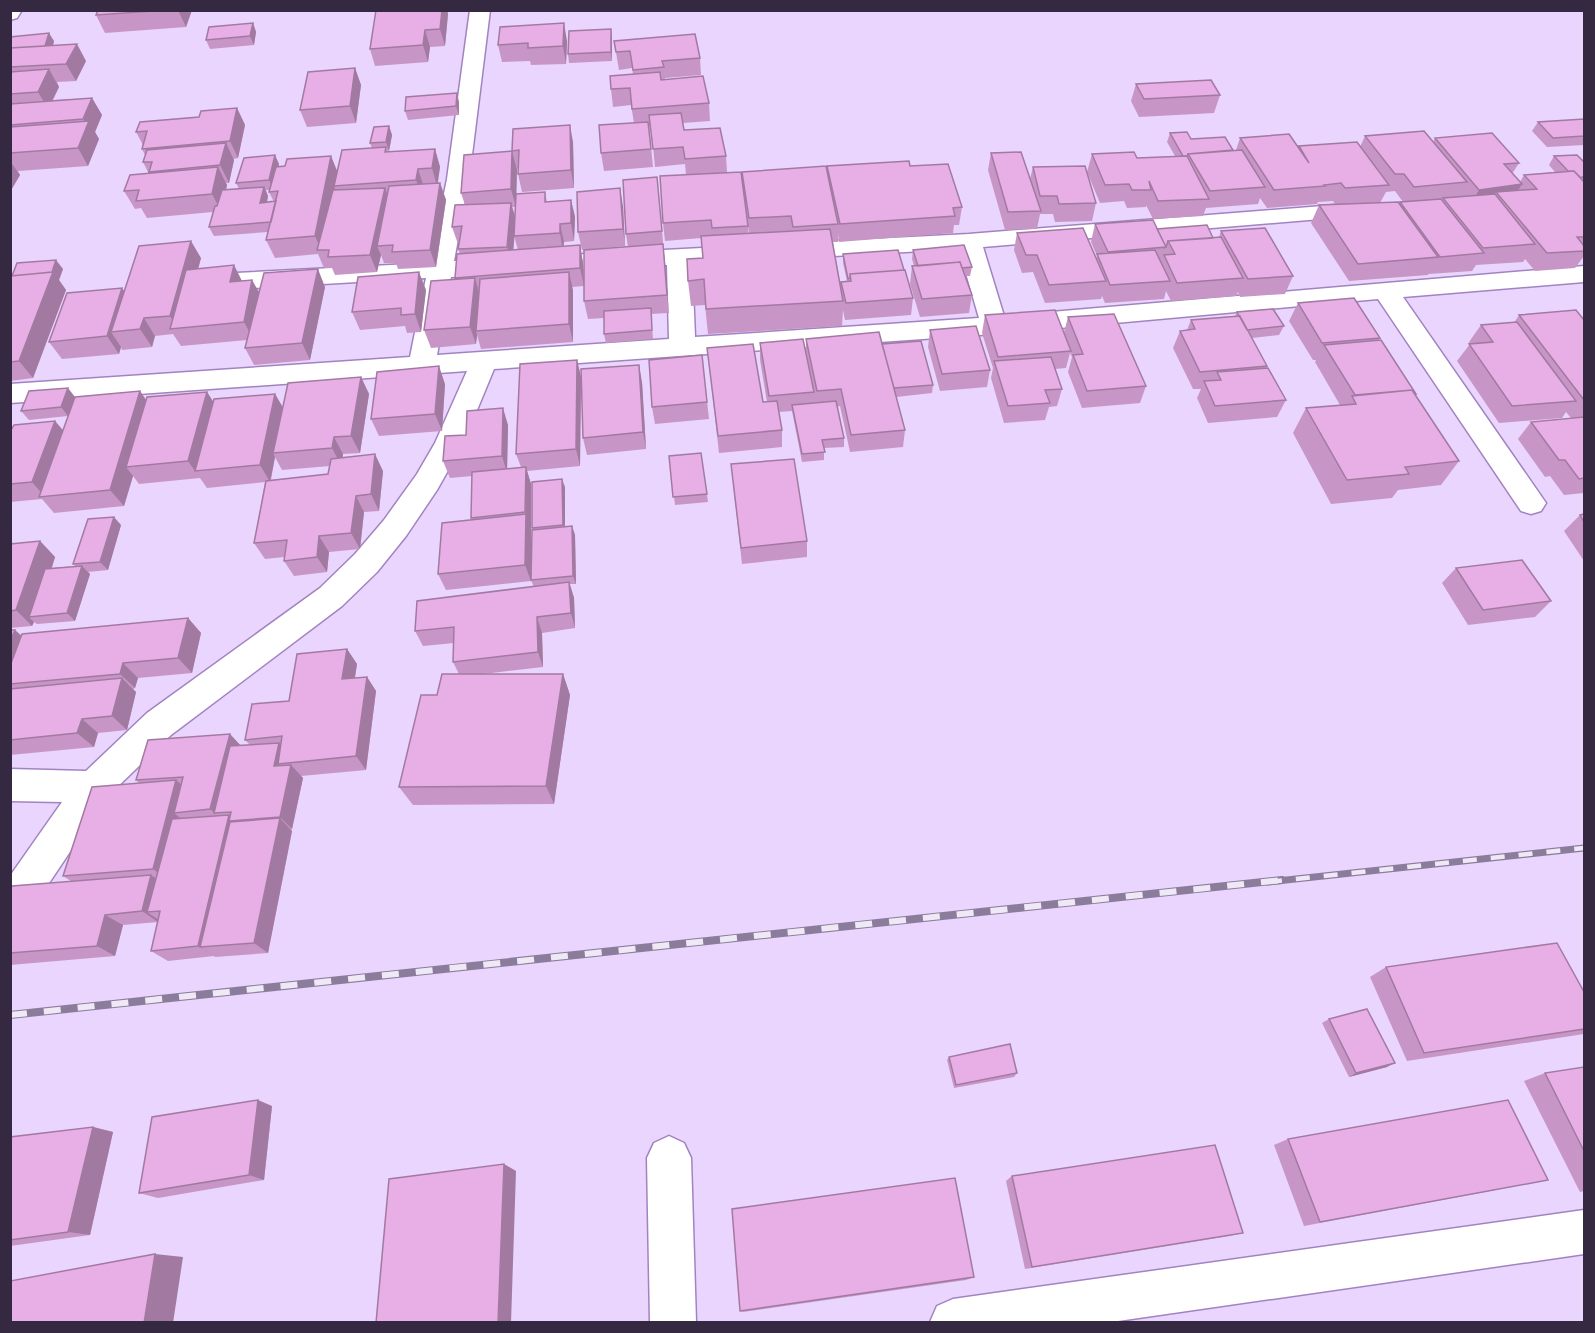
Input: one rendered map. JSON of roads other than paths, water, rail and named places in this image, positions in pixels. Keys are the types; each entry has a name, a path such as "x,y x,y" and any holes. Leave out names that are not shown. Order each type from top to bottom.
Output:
{"street":[{"path":"422,365 458,179 480,10"},
{"path":"218,282 441,271 679,255 1258,228 1378,208"},
{"path":"969,241 994,325"},
{"path":"679,255 682,348"},
{"path":"10,394 994,325 1292,287 1385,290 1584,274"},
{"path":"1385,290 1531,503"},
{"path":"10,909 93,787 159,724 331,597 366,563 395,528 427,482 448,444 484,362"},
{"path":"10,785 93,787"},
{"path":"669,1158 673,1323"},
{"path":"953,1323 1584,1232"}],"railway":[{"path":"1268,882 1584,848"},
{"path":"10,1015 1282,880"}]}
